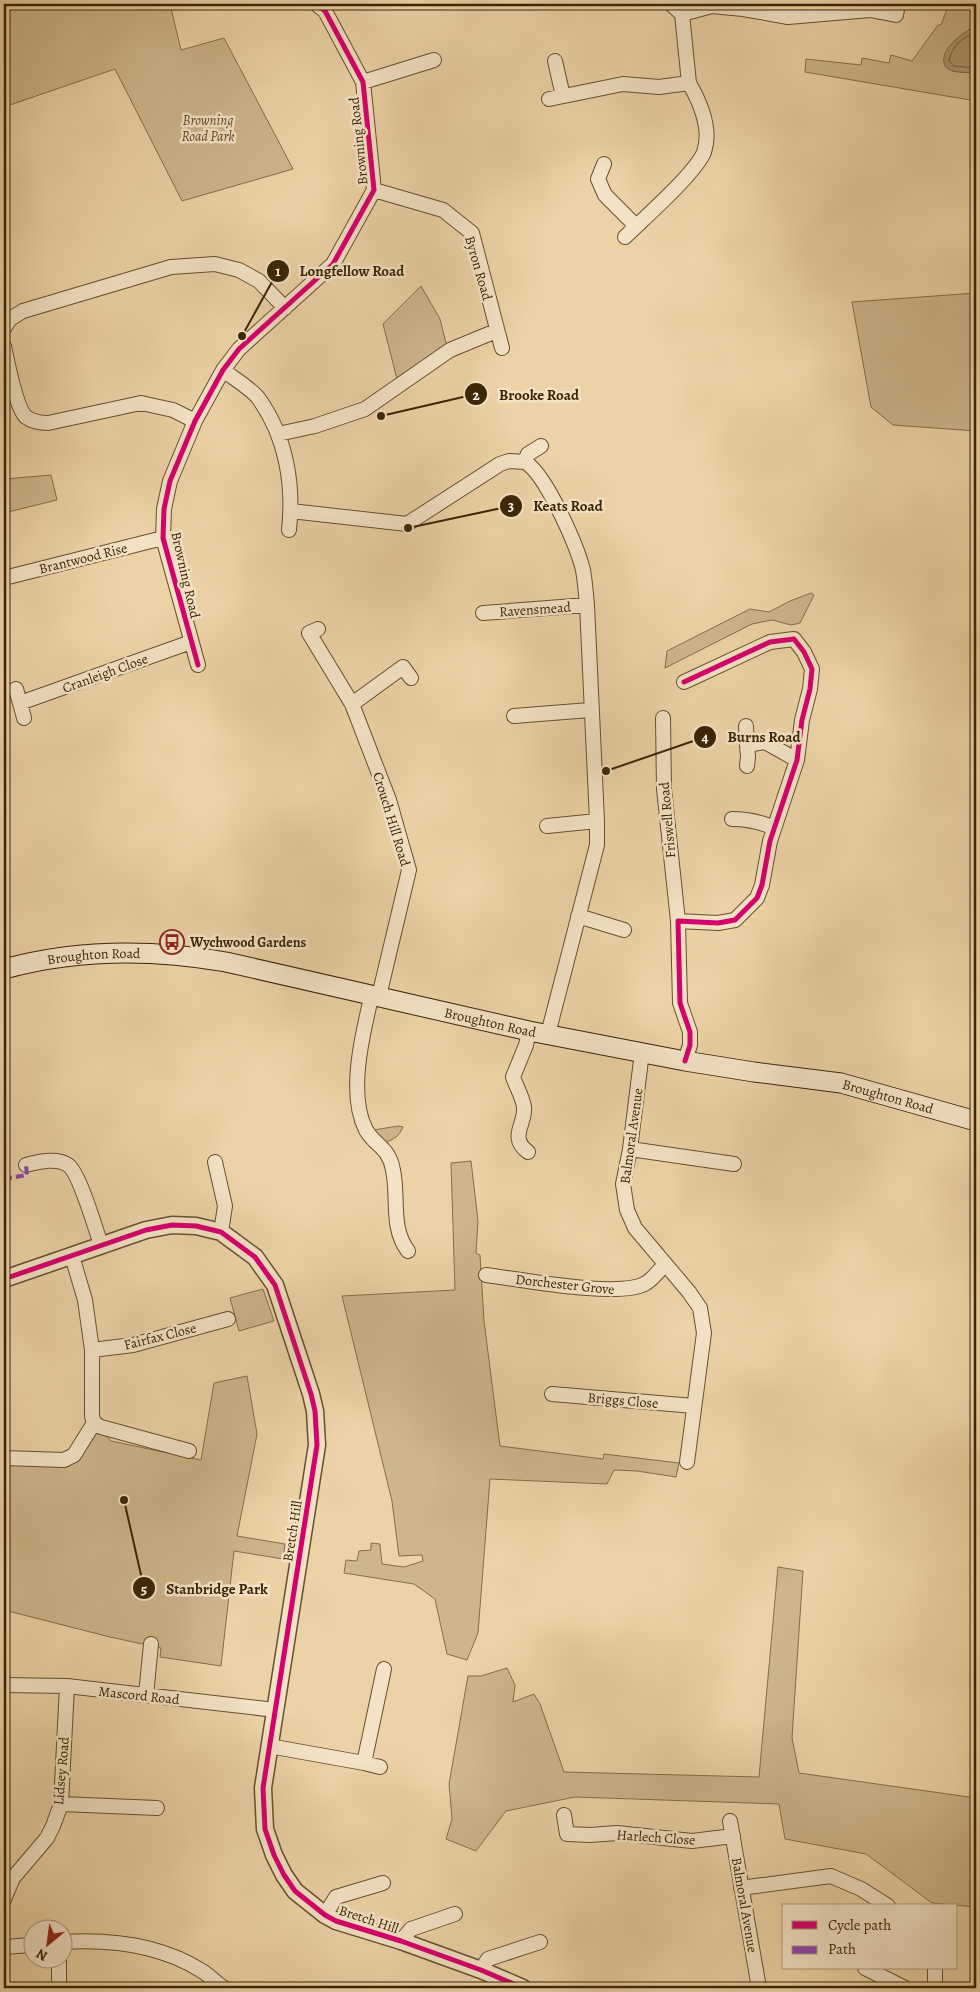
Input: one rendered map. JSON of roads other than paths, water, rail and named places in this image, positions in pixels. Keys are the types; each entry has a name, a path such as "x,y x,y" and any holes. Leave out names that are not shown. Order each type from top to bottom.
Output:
{"main road":[{"name":"Broughton Road","path":"4,968 37,961 116,952 148,952 191,956 376,995 529,1031 685,1061 841,1083 976,1121"}],"street":[{"name":"Browning Road","path":"198,665 163,538 164,510 170,481 196,421 223,370 239,348 333,264 374,190 363,82 325,11 316,4"},
{"path":"625,236 694,168 704,152 707,134 699,100 689,83 682,14 671,4"},
{"path":"682,14 712,6 744,6 788,17 870,10 896,15 898,4"},
{"path":"363,82 434,60"},
{"path":"555,61 556,97 623,84 659,87 689,83"},
{"path":"604,164 598,179 604,195 636,226"},
{"name":"Byron Road","path":"374,190 443,210 472,233 496,331 502,348"},
{"path":"4,328 10,319 23,311 171,267 215,264 239,270 258,282 285,308"},
{"path":"278,434 315,426 365,409 450,350 496,331"},
{"path":"4,346 19,406 25,416 36,422 48,423 141,403 173,410 196,421"},
{"path":"223,370 258,397 278,434 287,459 291,511 289,530"},
{"path":"526,462 528,454 541,446"},
{"path":"291,511 407,524 500,464 509,461 526,462 536,472 561,514 583,570 587,605 597,845 548,1034"},
{"name":"Brantwood Rise","path":"4,578 163,538"},
{"name":"Ravensmead","path":"483,613 587,605"},
{"name":"Crouch Hill Road","path":"318,629 309,633 352,704 389,800 409,870 357,1070 362,1119 367,1131 391,1159 396,1183 396,1228 408,1251"},
{"path":"678,921 718,923 735,920 757,898 762,885 774,828 797,760 812,669 804,652 794,639 770,642 684,682"},
{"name":"Cranleigh Close","path":"20,703 191,642"},
{"path":"352,704 403,667 410,678"},
{"path":"16,689 24,718"},
{"path":"514,716 590,710"},
{"name":"Friswell Road","path":"663,718 664,789 678,921 680,1003 690,1032 690,1045 685,1061"},
{"path":"746,726 747,766"},
{"path":"747,744 765,742 797,760"},
{"path":"732,820 742,819 774,828"},
{"path":"547,826 597,821"},
{"path":"578,916 624,930"},
{"path":"528,1152 522,1147 518,1132 524,1108 513,1077 526,1045 529,1031"},
{"name":"Balmoral Avenue","path":"642,1052 630,1148 623,1184 627,1210 635,1228 700,1308 704,1333 687,1462"},
{"path":"630,1148 734,1164"},
{"path":"26,1165 57,1161 69,1165 77,1176 101,1245"},
{"path":"215,1162 225,1206 221,1232"},
{"name":"Bretch Hill","path":"4,1279 146,1230 172,1225 196,1226 221,1232 255,1257 275,1285 315,1411 316,1445 263,1788 265,1829 274,1855 295,1891 325,1915 336,1921 401,1941 481,1970 523,1988"},
{"path":"72,1256 85,1300 92,1350 92,1416 94,1423 101,1427 189,1451"},
{"name":"Dorchester Grove","path":"486,1275 598,1290 628,1290 646,1284 665,1265"},
{"name":"Fairfax Close","path":"92,1350 133,1345 228,1319"},
{"name":"Briggs Close","path":"552,1394 694,1406"},
{"path":"4,1458 64,1460 70,1458 74,1455 94,1423"},
{"path":"146,1695 151,1644"},
{"path":"364,1763 384,1669"},
{"name":"Mascord Road","path":"4,1685 67,1686 275,1710"},
{"name":"Lidsey Road","path":"4,1899 14,1876 47,1838 61,1804 67,1686"},
{"path":"269,1746 380,1767"},
{"path":"61,1804 157,1808"},
{"name":"Harlech Close","path":"564,1815 567,1834 590,1836 617,1833 692,1841 733,1836"},
{"name":"Balmoral Avenue","path":"730,1821 759,1988"},
{"path":"741,1888 831,1876 861,1888 885,1904"},
{"name":"Bretch Hill","path":"325,1915 336,1898 383,1883"},
{"name":"Bretch Hill","path":"401,1941 411,1929 455,1914"},
{"path":"72,1942 113,1942 156,1951 202,1971 224,1988"},
{"path":"481,1970 488,1958 540,1942"},
{"path":"4,1947 22,1946"},
{"path":"59,1970 59,1988"},
{"path":"869,1970 905,1988"},
{"path":"934,1988 935,1970"}],"water":[{"path":"976,27 976,73 956,72 946,67 944,55 953,42 965,32"}],"place":[{"name":"Longfellow Road","path":"242,336"},
{"name":"Brooke Road","path":"381,416"},
{"name":"Keats Road","path":"408,528"},
{"name":"Burns Road","path":"606,771"},
{"name":"Wychwood Gardens","path":"172,942"},
{"name":"Stanbridge Park","path":"124,1500"}],"park label":[{"name":"Browning Road Park","path":"208,128"}]}
